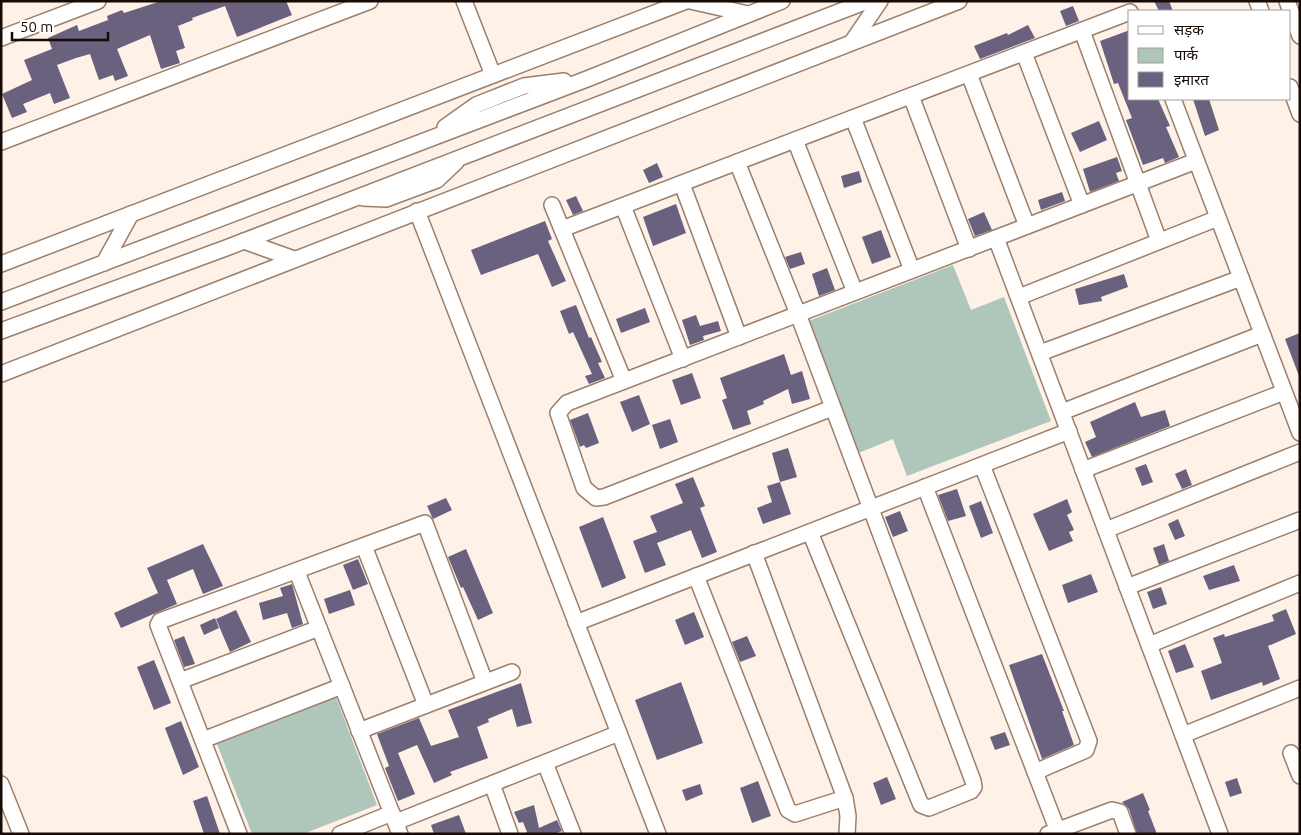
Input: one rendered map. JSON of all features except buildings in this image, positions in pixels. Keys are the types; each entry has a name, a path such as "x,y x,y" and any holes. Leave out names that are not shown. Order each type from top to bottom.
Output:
{"street":[{"path":"1,38 98,1"},
{"path":"1,142 370,1"},
{"path":"464,1 493,75"},
{"path":"1,264 686,1"},
{"path":"690,1 748,14"},
{"path":"1,302 587,79 782,1"},
{"path":"1,331 358,198 867,1"},
{"path":"852,42 880,1"},
{"path":"1,374 959,1"},
{"path":"562,230 1128,12"},
{"path":"1291,12 1300,36"},
{"path":"1082,31 1159,241"},
{"path":"1024,53 1082,205"},
{"path":"969,74 1027,226"},
{"path":"1291,90 1300,114"},
{"path":"911,96 969,249"},
{"path":"1173,100 1300,433"},
{"path":"853,118 912,270"},
{"path":"795,140 854,292"},
{"path":"737,162 798,314 974,787 970,791 929,808 921,805 810,532"},
{"path":"832,408 604,498 596,498 584,488 558,413 567,403 1196,162"},
{"path":"682,184 739,337"},
{"path":"552,205 624,381"},
{"path":"623,206 683,358"},
{"path":"417,211 658,834"},
{"path":"104,263 131,214"},
{"path":"1019,297 1218,218"},
{"path":"996,238 1220,834"},
{"path":"244,241 294,259"},
{"path":"1040,353 1241,278"},
{"path":"1062,412 1262,334"},
{"path":"1084,470 1284,392"},
{"path":"576,623 1069,431"},
{"path":"1106,530 1300,452"},
{"path":"982,464 1089,741 1086,750 1035,772"},
{"path":"925,487 1035,772 1055,833 1116,810 1120,812 1128,834"},
{"path":"1127,586 1300,520"},
{"path":"239,834 158,625 160,621 297,572 421,523 426,524 485,682"},
{"path":"364,546 426,705"},
{"path":"754,554 845,798 848,816 847,834"},
{"path":"297,572 396,823"},
{"path":"696,576 788,810 796,814 845,798"},
{"path":"1149,645 1300,583"},
{"path":"180,682 319,628"},
{"path":"359,731 512,672"},
{"path":"203,740 342,686"},
{"path":"1183,735 1300,688"},
{"path":"340,834 396,823 619,733"},
{"path":"1291,753 1300,776"},
{"path":"545,763 573,834"},
{"path":"1,784 21,834"},
{"path":"492,784 510,834"}],"green space":[{"path":"953,265 971,310 1004,297 1051,421 907,476 893,439 856,454 806,322"},
{"path":"336,697 377,805 303,834 252,834 217,744"}]}
